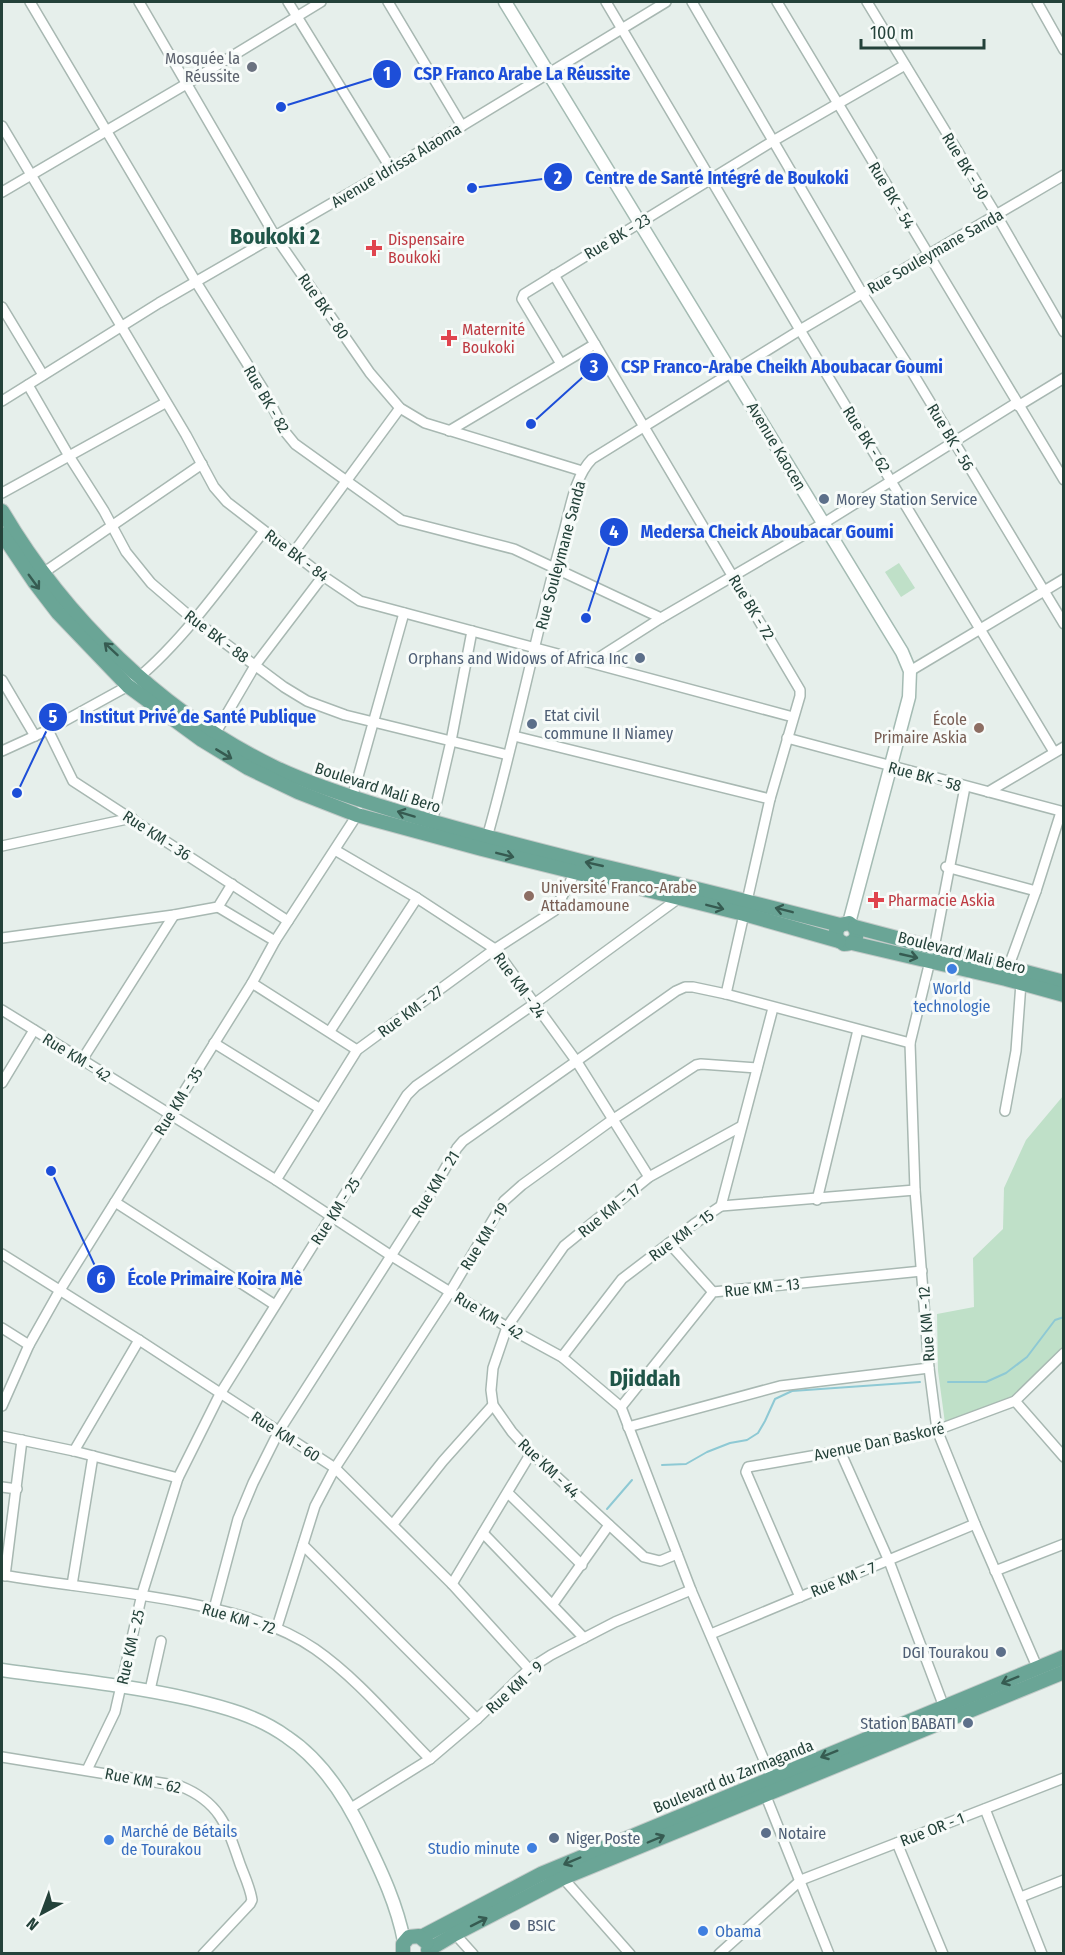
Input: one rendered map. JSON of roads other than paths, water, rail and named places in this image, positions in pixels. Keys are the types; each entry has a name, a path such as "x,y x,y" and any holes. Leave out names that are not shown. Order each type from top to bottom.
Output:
{"main road":[{"name":"Boulevard Mali Bero","path":"2,511 16,536 81,620 140,677 216,734 274,767 358,800 575,873 616,875"},
{"name":"Boulevard Mali Bero","path":"2,534 34,583 58,613 128,686 202,740 248,768 298,792 357,814 745,908 845,942 932,954"},
{"name":"Boulevard Mali Bero","path":"638,881 679,898 848,925 932,954 1007,973 1063,983"},
{"path":"848,925 856,937 845,942 836,933 848,925"},
{"name":"Boulevard Mali Bero","path":"1007,973 1021,984 1063,983"},
{"name":"Boulevard du Zarmaganda","path":"428,1952 455,1934 563,1878 771,1787 944,1707 1064,1657"},
{"name":"Boulevard du Zarmaganda","path":"400,1949 409,1937 420,1936 541,1874 998,1701 1064,1672"},
{"path":"420,1936 427,1942 428,1952"}],"street":[{"name":"Rue BK - 82","path":"30,2 196,282 263,389 290,439 345,482 401,520 513,549 661,618"},
{"name":"Rue BK - 80","path":"139,2 275,236 370,373 400,408 425,423 582,471"},
{"path":"288,2 392,169"},
{"path":"2,192 321,2"},
{"path":"388,2 462,126"},
{"name":"Avenue Kaocen","path":"505,2 902,652 910,671 909,697 848,925"},
{"name":"Rue BK - 62","path":"606,2 1054,752"},
{"name":"Avenue Idrissa Alaoma","path":"2,401 120,327 392,169 666,2"},
{"name":"Rue BK - 56","path":"692,2 862,293 1064,624"},
{"name":"Rue BK - 54","path":"777,2 1064,480"},
{"name":"Rue BK - 50","path":"867,2 997,216 1064,332"},
{"path":"1036,2 1064,50"},
{"name":"Rue BK - 23","path":"561,364 522,299 524,294 773,141 905,65"},
{"name":"Rue BK - 84","path":"2,126 220,494 323,576 360,601 794,717"},
{"path":"1060,177 1064,189"},
{"name":"Rue Souleymane Sanda","path":"485,844 514,736 554,567 582,471 592,459 800,330 1060,177"},
{"name":"Rue BK - 72","path":"554,275 798,684 800,696 770,799 726,994"},
{"path":"2,307 44,375"},
{"path":"449,431 595,344"},
{"path":"592,662 661,618 824,524 954,442 1064,378"},
{"name":"Rue BK - 88","path":"28,385 126,552 146,578 194,620 284,687 307,701 373,722 508,755"},
{"path":"2,494 165,403"},
{"path":"294,552 400,408"},
{"path":"43,573 202,464"},
{"path":"2,751 48,730 128,686 140,677 194,620 264,531"},
{"path":"216,734 256,664 323,576"},
{"path":"910,671 1064,579"},
{"name":"Rue KM - 35","path":"2,1406 29,1345 60,1290 252,983 275,941 357,814 373,722 404,614"},
{"path":"432,823 472,632"},
{"path":"2,680 35,736"},
{"name":"Rue KM - 36","path":"48,730 74,782 288,921"},
{"path":"514,736 770,799"},
{"name":"Rue BK - 58","path":"787,738 1062,812"},
{"path":"988,792 1064,747"},
{"name":"Rue KM - 12","path":"965,787 932,954 910,1043 915,1190 929,1368 937,1430 1038,1669"},
{"path":"1007,973 1062,812"},
{"path":"2,846 132,818"},
{"name":"Rue KM - 24","path":"335,850 417,897 495,950 577,1062 650,1177"},
{"path":"948,867 1036,891"},
{"name":"Rue KM - 27","path":"276,1180 357,1050 557,908 575,873"},
{"path":"218,907 232,884"},
{"path":"330,1031 417,897"},
{"name":"Rue KM - 25","path":"87,1770 115,1712 142,1594 178,1478 220,1394 411,1090 679,898"},
{"path":"2,938 218,907 275,941"},
{"path":"82,1060 174,915"},
{"path":"252,983 357,1050"},
{"path":"1005,1111 1016,1051 1021,984"},
{"name":"Rue KM - 21","path":"214,1609 238,1519 279,1431 460,1144 676,991 685,987 726,994 910,1043"},
{"path":"721,1206 772,1008"},
{"name":"Rue KM - 42","path":"2,1010 276,1180 330,1218 507,1327 562,1357 621,1407"},
{"path":"2,1083 34,1030"},
{"path":"817,1200 858,1030"},
{"path":"214,1043 319,1108"},
{"name":"Rue KM - 19","path":"277,1627 315,1506 335,1468 450,1292 504,1201 512,1192 612,1120 696,1065 757,1068"},
{"name":"Rue KM - 17","path":"507,1327 558,1252 650,1177 740,1127"},
{"name":"Rue KM - 15","path":"562,1357 622,1279 721,1206 817,1200 915,1190"},
{"path":"115,1202 275,1305"},
{"path":"669,1243 713,1292"},
{"name":"Rue KM - 60","path":"2,1254 140,1340 335,1468 452,1584 529,1668"},
{"name":"Rue KM - 13","path":"621,1407 713,1292 922,1270"},
{"name":"Rue KM - 44","path":"507,1327 493,1368 490,1389 494,1405 512,1432 531,1453 644,1557 660,1561 677,1554"},
{"path":"2,1328 29,1345"},
{"path":"74,1451 140,1340"},
{"name":"Avenue Dan Baskoré","path":"800,1597 746,1472 748,1467 840,1452 937,1430 1015,1401 1064,1353"},
{"path":"628,1427 780,1386 929,1368"},
{"path":"1015,1401 1064,1457"},
{"path":"393,1524 443,1461 494,1405"},
{"path":"621,1407 691,1590 711,1634 771,1787 801,1880 829,1953"},
{"path":"2,1436 74,1451 178,1478"},
{"path":"3,1576 22,1440"},
{"path":"840,1452 889,1561 944,1707"},
{"path":"452,1584 531,1453"},
{"path":"72,1586 93,1456"},
{"path":"2,1487 16,1489"},
{"path":"508,1493 582,1565"},
{"name":"Rue KM - 7","path":"711,1634 975,1524"},
{"path":"553,1604 609,1525"},
{"path":"483,1533 584,1638"},
{"path":"995,1571 1064,1544"},
{"path":"303,1545 477,1719"},
{"name":"Rue KM - 72","path":"3,1576 142,1594 214,1609 277,1627 314,1648 345,1672 430,1759"},
{"name":"Rue KM - 9","path":"351,1808 430,1759 477,1719 529,1668 584,1638 691,1590"},
{"path":"150,1690 160,1641"},
{"path":"2,1670 150,1690 227,1708 285,1735 317,1764 351,1808 399,1914 400,1949"},
{"name":"Rue KM - 62","path":"2,1757 180,1786 205,1798 219,1813 228,1828 252,1899 250,1904 203,1953"},
{"name":"Rue OR - 1","path":"801,1880 1064,1778"},
{"path":"985,1809 1042,1953"},
{"path":"897,1843 943,1953"},
{"path":"563,1878 630,1953"},
{"path":"719,1953 801,1880"},
{"path":"1021,1897 1064,1880"},
{"path":"399,1914 420,1936"},
{"path":"455,1934 473,1953"}],"waterway":[{"path":"948,1382 986,1382 1006,1373 1027,1357 1055,1320 1064,1317"},
{"path":"662,1465 686,1464 707,1452 730,1443 747,1440 758,1433 775,1399 792,1391 920,1382"},
{"path":"607,1509 632,1480"}],"place":[{"name":"Mosquée la Réussite","path":"252,67"},
{"name":"CSP Franco Arabe La Réussite","path":"281,107"},
{"name":"Centre de Santé Intégré de Boukoki","path":"472,188"},
{"name":"Dispensaire Boukoki","path":"374,248"},
{"name":"Maternité Boukoki","path":"449,338"},
{"name":"CSP Franco-Arabe Cheikh Aboubacar Goumi","path":"531,424"},
{"name":"Morey Station Service","path":"824,499"},
{"name":"Medersa Cheick Aboubacar Goumi","path":"586,618"},
{"name":"Orphans and Widows of Africa Inc","path":"640,658"},
{"name":"Etat civil commune II Niamey","path":"532,724"},
{"name":"École Primaire Askia","path":"979,728"},
{"name":"Institut Privé de Santé Publique","path":"17,793"},
{"name":"Université Franco-Arabe Attadamoune","path":"529,896"},
{"name":"Pharmacie Askia","path":"876,900"},
{"name":"World technologie","path":"952,969"},
{"name":"École Primaire Koira Mè","path":"51,1171"},
{"name":"DGI Tourakou","path":"1001,1652"},
{"name":"Station BABATI","path":"968,1723"},
{"name":"Notaire","path":"766,1833"},
{"name":"Niger Poste","path":"554,1838"},
{"name":"Marché de Bétails de Tourakou","path":"109,1840"},
{"name":"Studio minute","path":"532,1848"},
{"name":"BSIC","path":"515,1925"},
{"name":"Obama","path":"703,1931"}],"district":[{"name":"Boukoki 2","path":"275,236"},
{"name":"Djiddah","path":"645,1378"}]}
